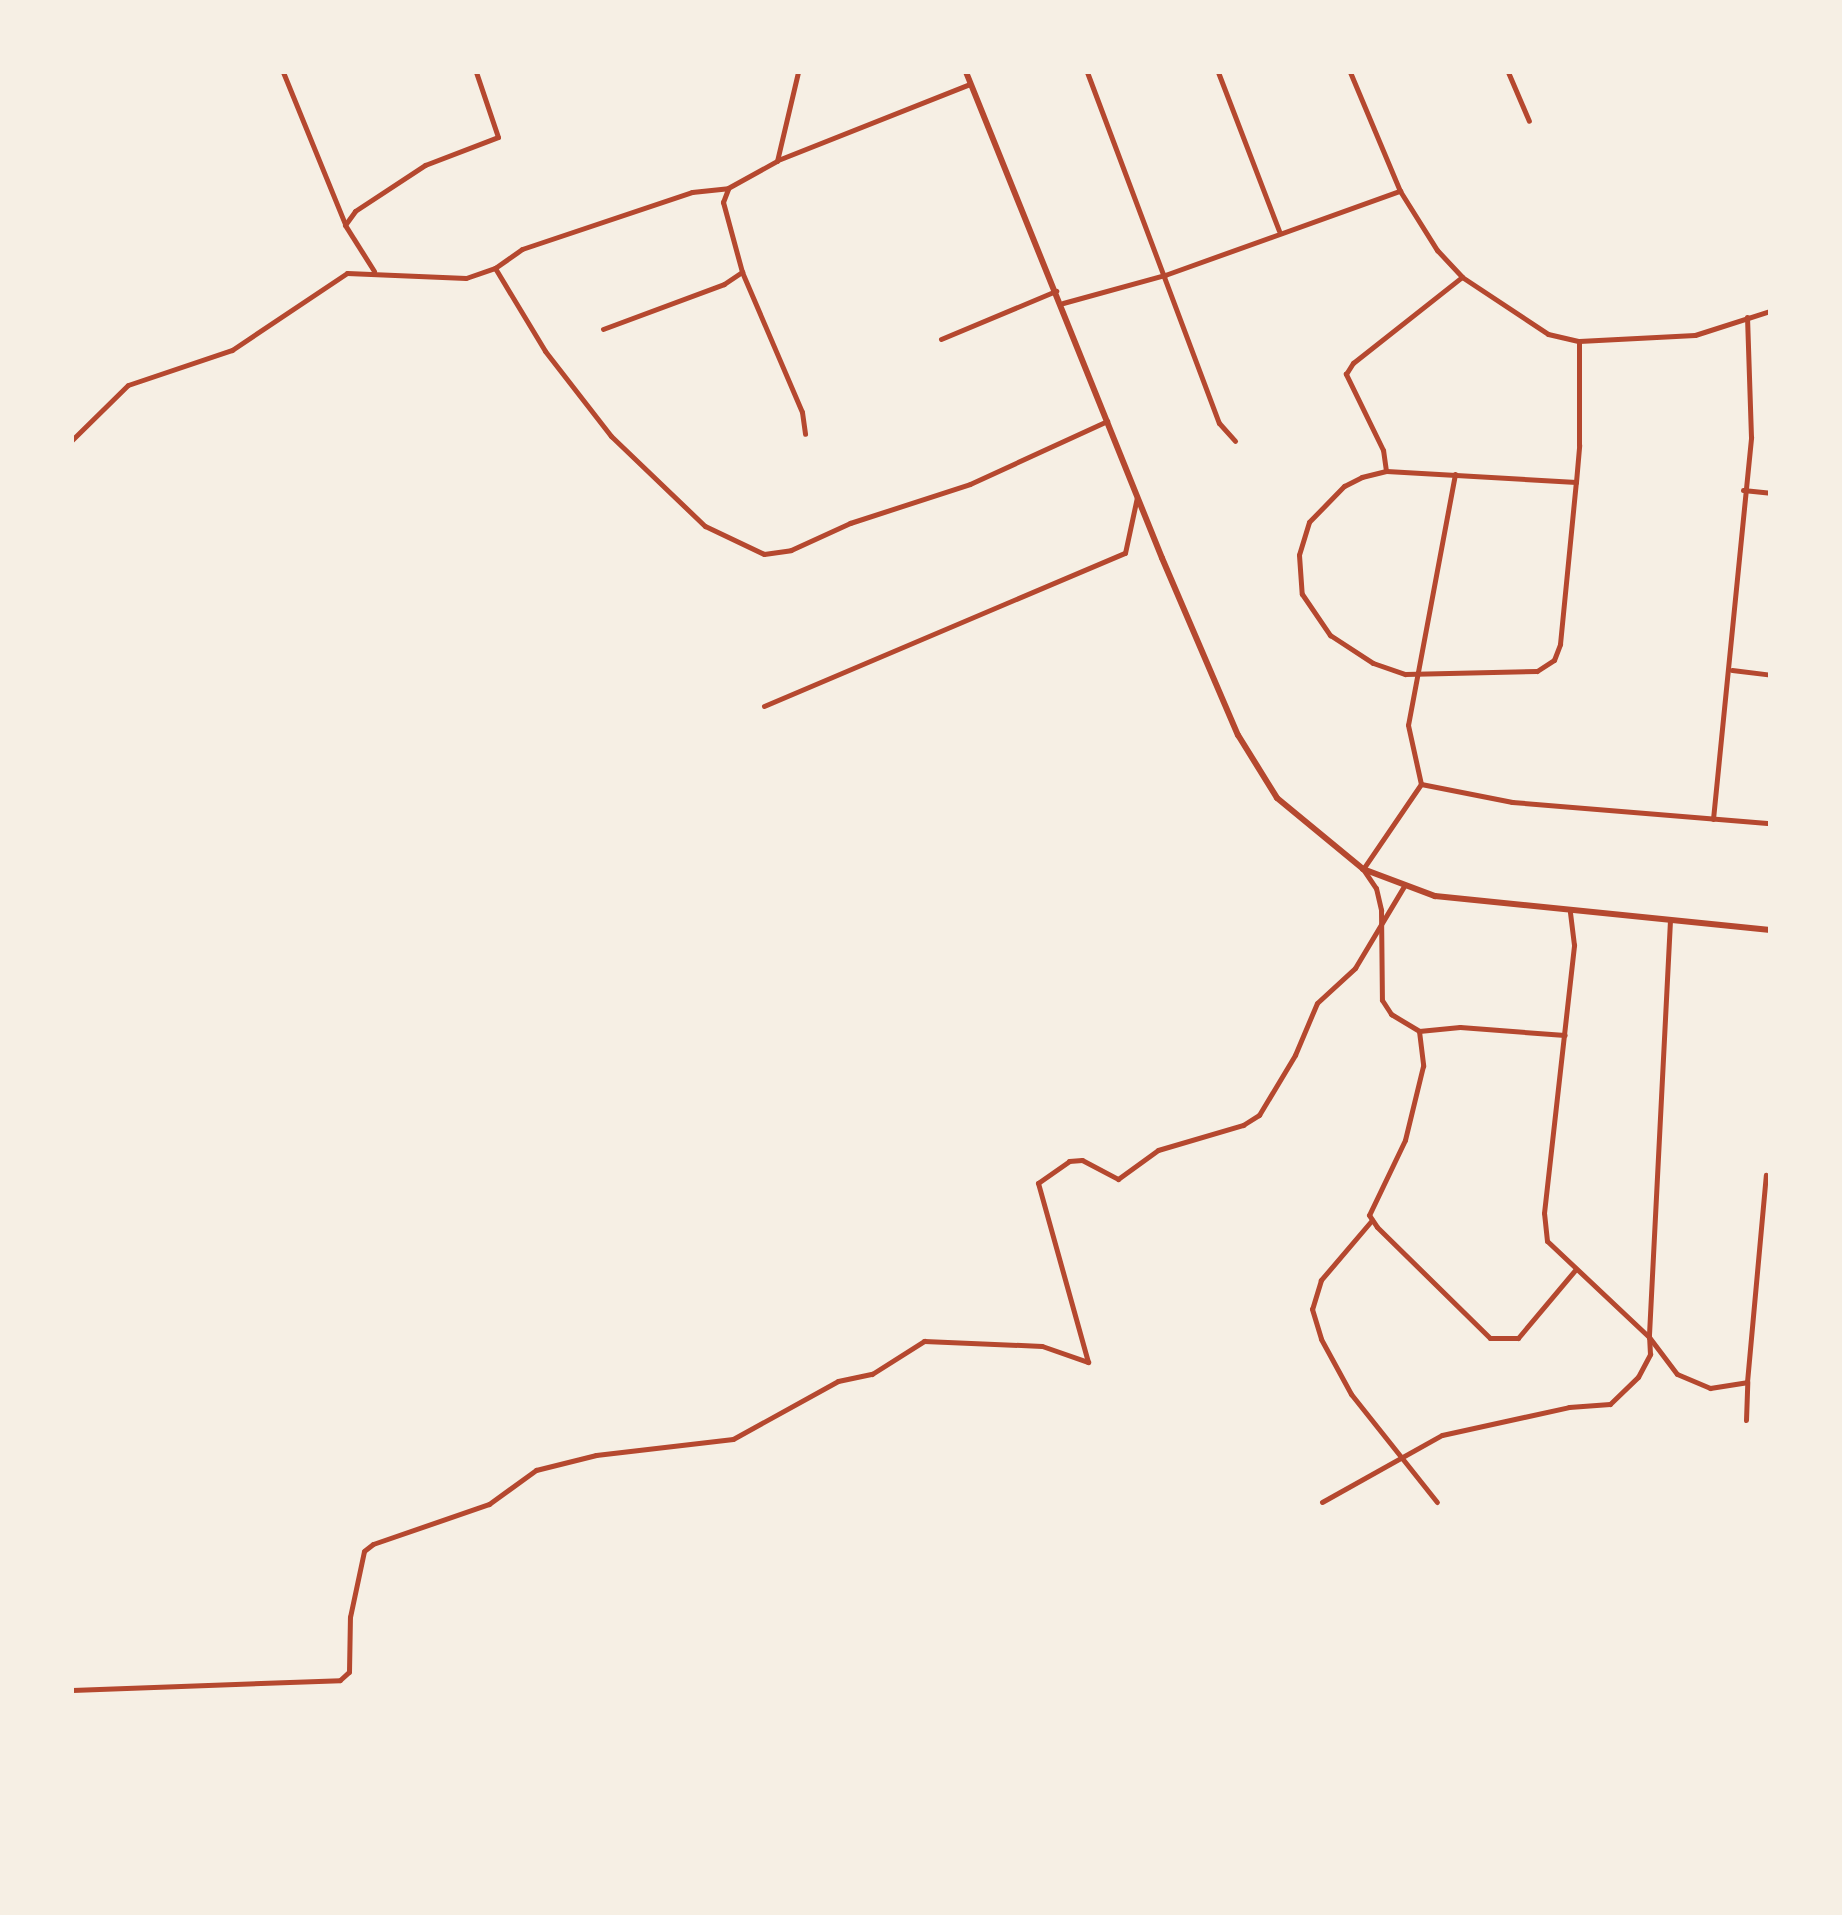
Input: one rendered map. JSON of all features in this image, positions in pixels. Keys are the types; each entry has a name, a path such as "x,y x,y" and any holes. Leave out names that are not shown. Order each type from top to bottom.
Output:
{"street":[{"path":"283,72 345,225 374,271"},
{"path":"345,225 355,211 390,192 399,179 498,137 476,72"},
{"path":"777,161 798,72"},
{"path":"966,72 1063,303 1162,558 1238,735 1277,798 1363,869 1376,888 1381,927 1382,1000 1391,1014 1419,1031 1460,1027 1566,1035"},
{"path":"1087,72 1219,423 1235,441"},
{"path":"1218,72 1279,231"},
{"path":"1350,72 1400,191 1437,250 1462,277 1548,334 1579,341 1695,335 1770,311"},
{"path":"1508,72 1529,121"},
{"path":"72,440 128,385 175,365 213,360 347,273 374,271 443,279 495,268 522,249 692,192 728,188 777,161 970,84"},
{"path":"728,188 723,202 742,272 802,412 805,434"},
{"path":"1063,303 1165,275 1279,231 1400,191"},
{"path":"495,268 545,351 611,436 705,526 764,554 791,550 850,523 970,484 1108,421"},
{"path":"603,329 724,284 742,272"},
{"path":"1386,471 1383,450 1346,374 1353,363 1462,277"},
{"path":"941,339 1057,291"},
{"path":"1713,819 1732,670 1743,490 1751,437 1747,317"},
{"path":"1576,482 1386,471 1344,486 1317,510 1302,538 1299,575 1302,594 1330,635 1373,663 1413,676 1537,671 1554,660 1560,644 1576,482 1579,341"},
{"path":"1421,784 1408,740 1413,676 1455,474"},
{"path":"1743,490 1770,493"},
{"path":"764,706 1125,553 1137,496"},
{"path":"1732,670 1770,675"},
{"path":"1363,869 1421,784"},
{"path":"1421,784 1512,802 1770,823"},
{"path":"1363,869 1435,896 1770,930"},
{"path":"72,1690 340,1680 349,1672 350,1617 364,1551 373,1544 489,1504 536,1470 596,1455 733,1439 838,1381 872,1374 924,1341 1042,1346 1088,1362 1038,1183 1069,1161 1082,1160 1118,1179 1158,1150 1243,1125 1259,1115 1295,1055 1317,1003 1355,968 1404,886"},
{"path":"1570,912 1574,945 1544,1213 1547,1241 1649,1337 1677,1374 1710,1388 1747,1382"},
{"path":"1322,1502 1398,1456 1454,1432 1569,1407 1610,1404 1638,1377 1650,1354 1670,919"},
{"path":"1419,1031 1423,1066 1405,1140 1390,1177 1376,1194 1372,1220 1321,1280 1312,1309 1332,1361 1398,1456 1437,1502"},
{"path":"1746,1420 1770,1125"},
{"path":"1372,1220 1407,1262 1490,1338 1518,1338 1576,1269"}]}
